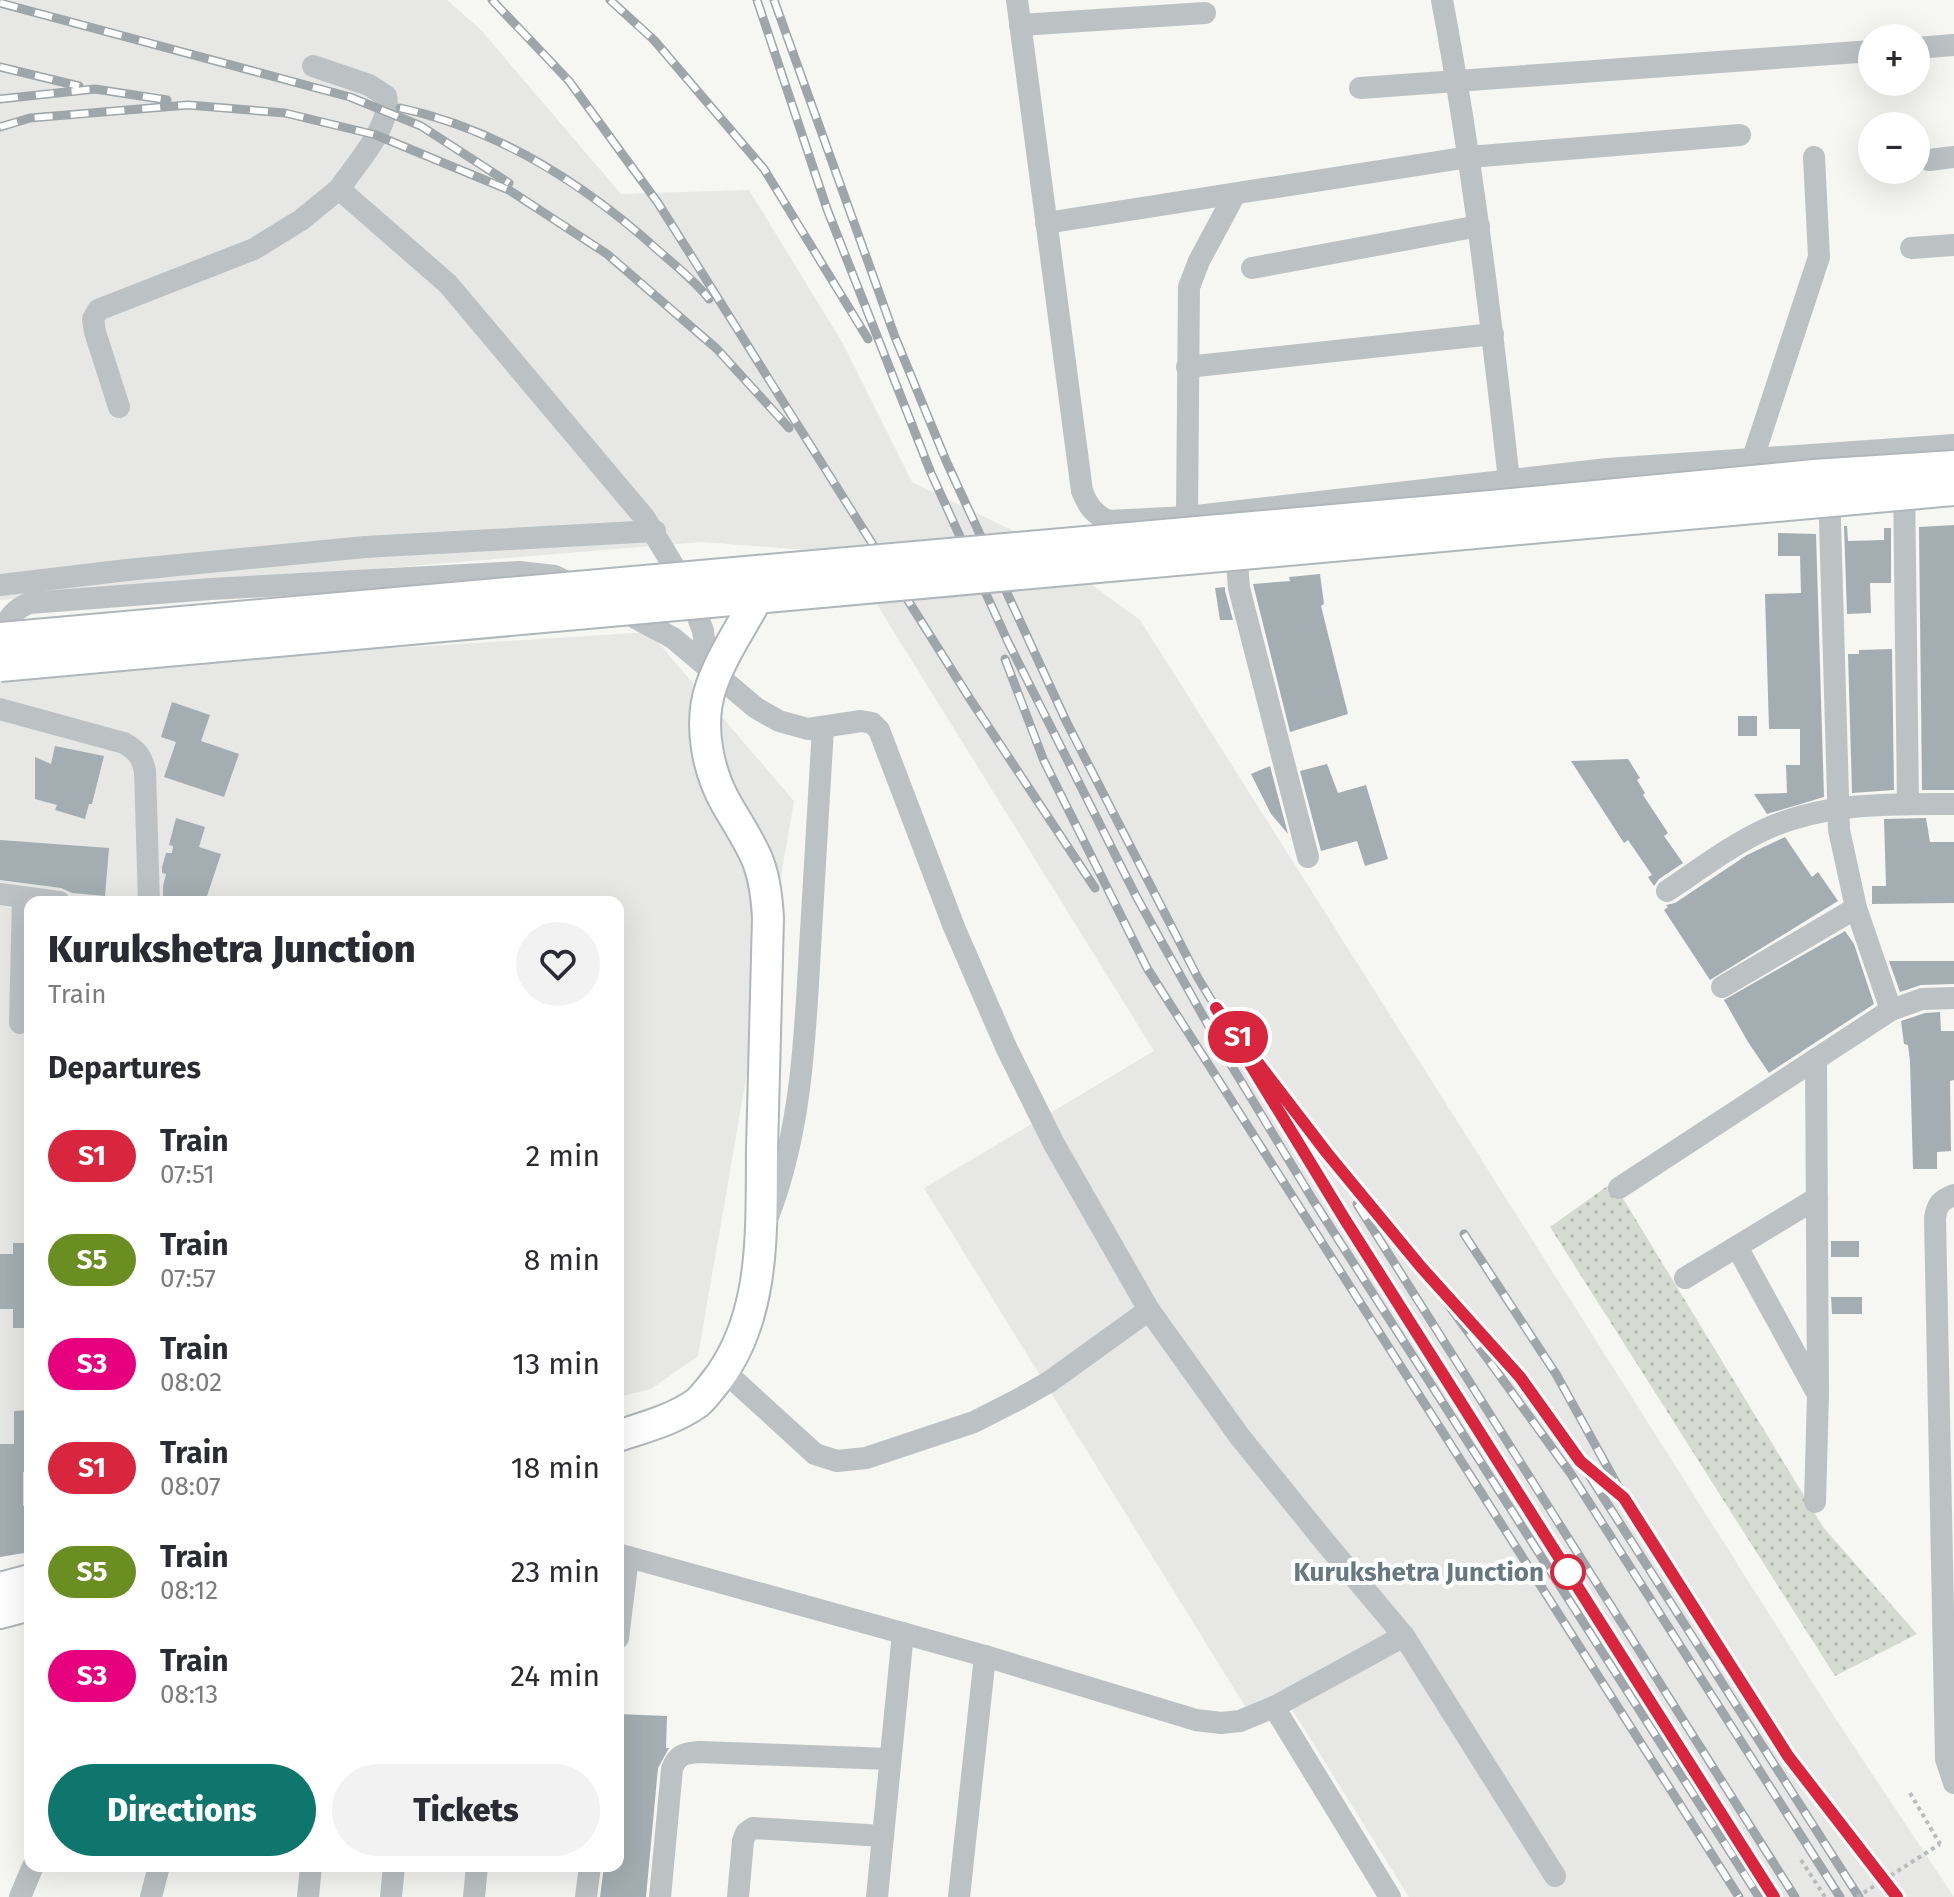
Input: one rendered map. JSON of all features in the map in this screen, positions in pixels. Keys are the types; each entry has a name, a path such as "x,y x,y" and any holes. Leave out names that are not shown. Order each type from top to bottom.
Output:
{"main road":[{"path":"0,638 1814,475 1954,466"},
{"path":"0,666 756,600 1492,529 1954,490"},
{"path":"624,1434 666,1420 699,1402 724,1371 752,1306 761,1232 768,918 766,885 759,858 712,774 706,718 710,689 756,600"},
{"path":"0,1588 24,1582"},
{"path":"0,1613 24,1607"}],"street":[{"path":"1017,0 1082,491 1088,505 1108,521 1187,517 1607,469 1954,445"},
{"path":"1442,0 1479,226 1509,480"},
{"path":"1020,25 1205,13"},
{"path":"1930,47 1954,45"},
{"path":"1360,88 1858,52"},
{"path":"119,407 95,332 93,319 98,310 254,249 301,220 339,189 376,135 389,106 386,96 369,85 313,66"},
{"path":"1046,223 1469,157 1740,135"},
{"path":"1753,458 1819,257 1814,157"},
{"path":"1930,160 1954,157"},
{"path":"339,189 448,284 655,531 688,590 703,631 708,667"},
{"path":"1187,517 1189,287 1199,261 1235,194"},
{"path":"1252,268 1479,226"},
{"path":"1911,248 1954,245"},
{"path":"1187,367 1493,334"},
{"path":"1903,448 1908,804"},
{"path":"1828,453 1838,808 1844,859 1856,908 1891,1010"},
{"path":"1233,512 1239,588 1308,857"},
{"path":"0,585 365,547 655,531"},
{"path":"0,680 3,627 17,608 29,603 211,589 519,572 539,573 564,580 673,638 756,708 779,721 808,729 861,721 872,723 879,730 954,927 1006,1047 1054,1144 1149,1310 1240,1437 1404,1636 1555,1876"},
{"path":"0,709 124,743 135,749 145,771 149,896"},
{"path":"761,1232 777,1195 791,1137 806,1031 823,728"},
{"path":"1667,891 1769,828 1838,808 1954,804"},
{"path":"0,894 23,897 20,1023"},
{"path":"1722,987 1856,908"},
{"path":"1619,1188 1891,1010 1922,999 1954,998"},
{"path":"1815,1502 1818,1395 1816,1059"},
{"path":"1954,1195 1937,1205 1935,1218 1946,1759 1954,1783"},
{"path":"1685,1278 1817,1198"},
{"path":"1737,1247 1818,1395"},
{"path":"724,1371 815,1454 837,1461 866,1458 974,1422 1007,1405 1049,1382 1149,1310"},
{"path":"624,1556 985,1656 1196,1720 1221,1723 1240,1721 1274,1707 1404,1636"},
{"path":"877,1897 903,1633"},
{"path":"959,1897 985,1656"},
{"path":"1274,1707 1390,1897"},
{"path":"660,1897 672,1769 676,1759 685,1753 890,1759"},
{"path":"738,1897 743,1841 746,1833 753,1828 883,1836"},
{"path":"20,1897 30,1872"},
{"path":"151,1897 157,1872"},
{"path":"308,1897 310,1872"},
{"path":"391,1897 393,1872"},
{"path":"474,1897 476,1872"},
{"path":"586,1897 589,1872"}],"path":[{"path":"1857,1897 1940,1844 1910,1793"},
{"path":"1801,1860 1825,1897"}],"shaded area":[{"path":"0,0 447,0 481,30 621,194 749,190 842,342 912,482 1026,537 1140,620 1833,1715 1954,1897 1409,1897 1283,1695 1248,1711 924,1188 1154,1051 845,553 702,542 0,600"},
{"path":"649,632 794,801 698,1356 651,1389 624,1396 624,896 24,896 24,1544 0,1550 0,673"},
{"path":"1613,1182 1823,1527 1917,1634 1835,1676 1550,1227"}],"building":[{"path":"1954,525 1954,790 1922,790 1919,527"},
{"path":"1844,526 1847,526 1848,541 1884,540 1884,528 1891,528 1891,583 1870,583 1871,613 1847,614"},
{"path":"1778,533 1816,534 1824,797 1767,814 1754,794 1787,793 1786,765 1800,765 1800,729 1769,729 1765,594 1801,593 1800,556 1778,556"},
{"path":"1320,574 1324,604 1321,606 1348,714 1290,732 1253,584 1290,581 1289,577"},
{"path":"1225,587 1233,620 1220,620 1215,588"},
{"path":"1892,649 1894,790 1852,793 1848,654 1859,654 1859,650"},
{"path":"172,702 210,715 201,741 239,754 224,797 164,777 176,742 161,737"},
{"path":"1738,716 1757,716 1757,736 1738,736"},
{"path":"55,746 104,756 85,819 55,810 57,805 35,799 35,757 51,764"},
{"path":"1628,759 1640,778 1637,780 1645,793 1643,795 1668,833 1664,836 1683,863 1654,886 1648,877 1652,875 1628,840 1624,843 1571,761"},
{"path":"1327,764 1338,793 1366,785 1388,859 1365,866 1357,841 1321,851 1300,771"},
{"path":"1270,766 1288,834 1271,814 1251,774"},
{"path":"176,818 205,827 199,847 221,854 207,896 163,896 166,874 162,873 162,867 166,853 172,853 173,846 169,845"},
{"path":"1926,818 1930,842 1954,842 1954,903 1872,904 1872,886 1886,886 1884,819"},
{"path":"1785,837 1812,877 1818,872 1838,901 1710,980 1664,910 1668,907 1666,905 1675,903 1747,855"},
{"path":"0,840 109,848 105,896 0,880"},
{"path":"1845,931 1854,944 1874,1004 1769,1073 1724,1000"},
{"path":"1889,961 1954,961 1954,984 1921,985 1900,992"},
{"path":"1940,1012 1941,1031 1954,1031 1954,1080 1950,1081 1951,1151 1937,1152 1937,1169 1913,1169 1910,1061 1901,1021"},
{"path":"1831,1241 1859,1241 1859,1257 1831,1257"},
{"path":"13,1243 24,1243 24,1328 13,1328 13,1309 0,1309 0,1254 13,1254"},
{"path":"1831,1297 1862,1297 1862,1314 1832,1314"},
{"path":"24,1410 24,1553 0,1557 0,1444 14,1444 14,1411"},
{"path":"624,1714 667,1716 666,1748 669,1748 658,1768 646,1897 600,1897 603,1872 624,1872"}],"railway":[{"path":"492,0 569,81 658,203 970,699 1095,888"},
{"path":"610,0 654,40 764,169 868,339"},
{"path":"757,0 827,209 931,473 1008,642 1136,896 1222,1050 1313,1200 1759,1897"},
{"path":"774,0 895,337 947,463 1067,723 1198,978 1327,1191 1774,1897"},
{"path":"0,3 350,97 421,126 509,183"},
{"path":"0,67 79,86"},
{"path":"0,99 95,89 167,100"},
{"path":"0,127 30,118 188,105 285,113 376,135 509,190 607,254 717,349 789,428"},
{"path":"400,108 472,130 539,163 632,228 686,274 709,299"},
{"path":"1005,659 1044,761 1147,968 1739,1897"},
{"path":"1269,1078 1421,1267 1571,1474 1840,1897"},
{"path":"1357,1204 1795,1897"},
{"path":"1464,1234 1556,1374 1619,1488"},
{"path":"1482,1335 1520,1377 1580,1461 1859,1897"},
{"path":"1594,1472 1624,1498 1788,1756 1897,1897"}],"train":[{"name":"S1","path":"1774,1897 1344,1218 1216,1008 1327,1153 1421,1267 1520,1377 1580,1461 1624,1498 1788,1756 1897,1897"}],"place":[{"name":"Kurukshetra Junction","path":"1568,1572"}]}
